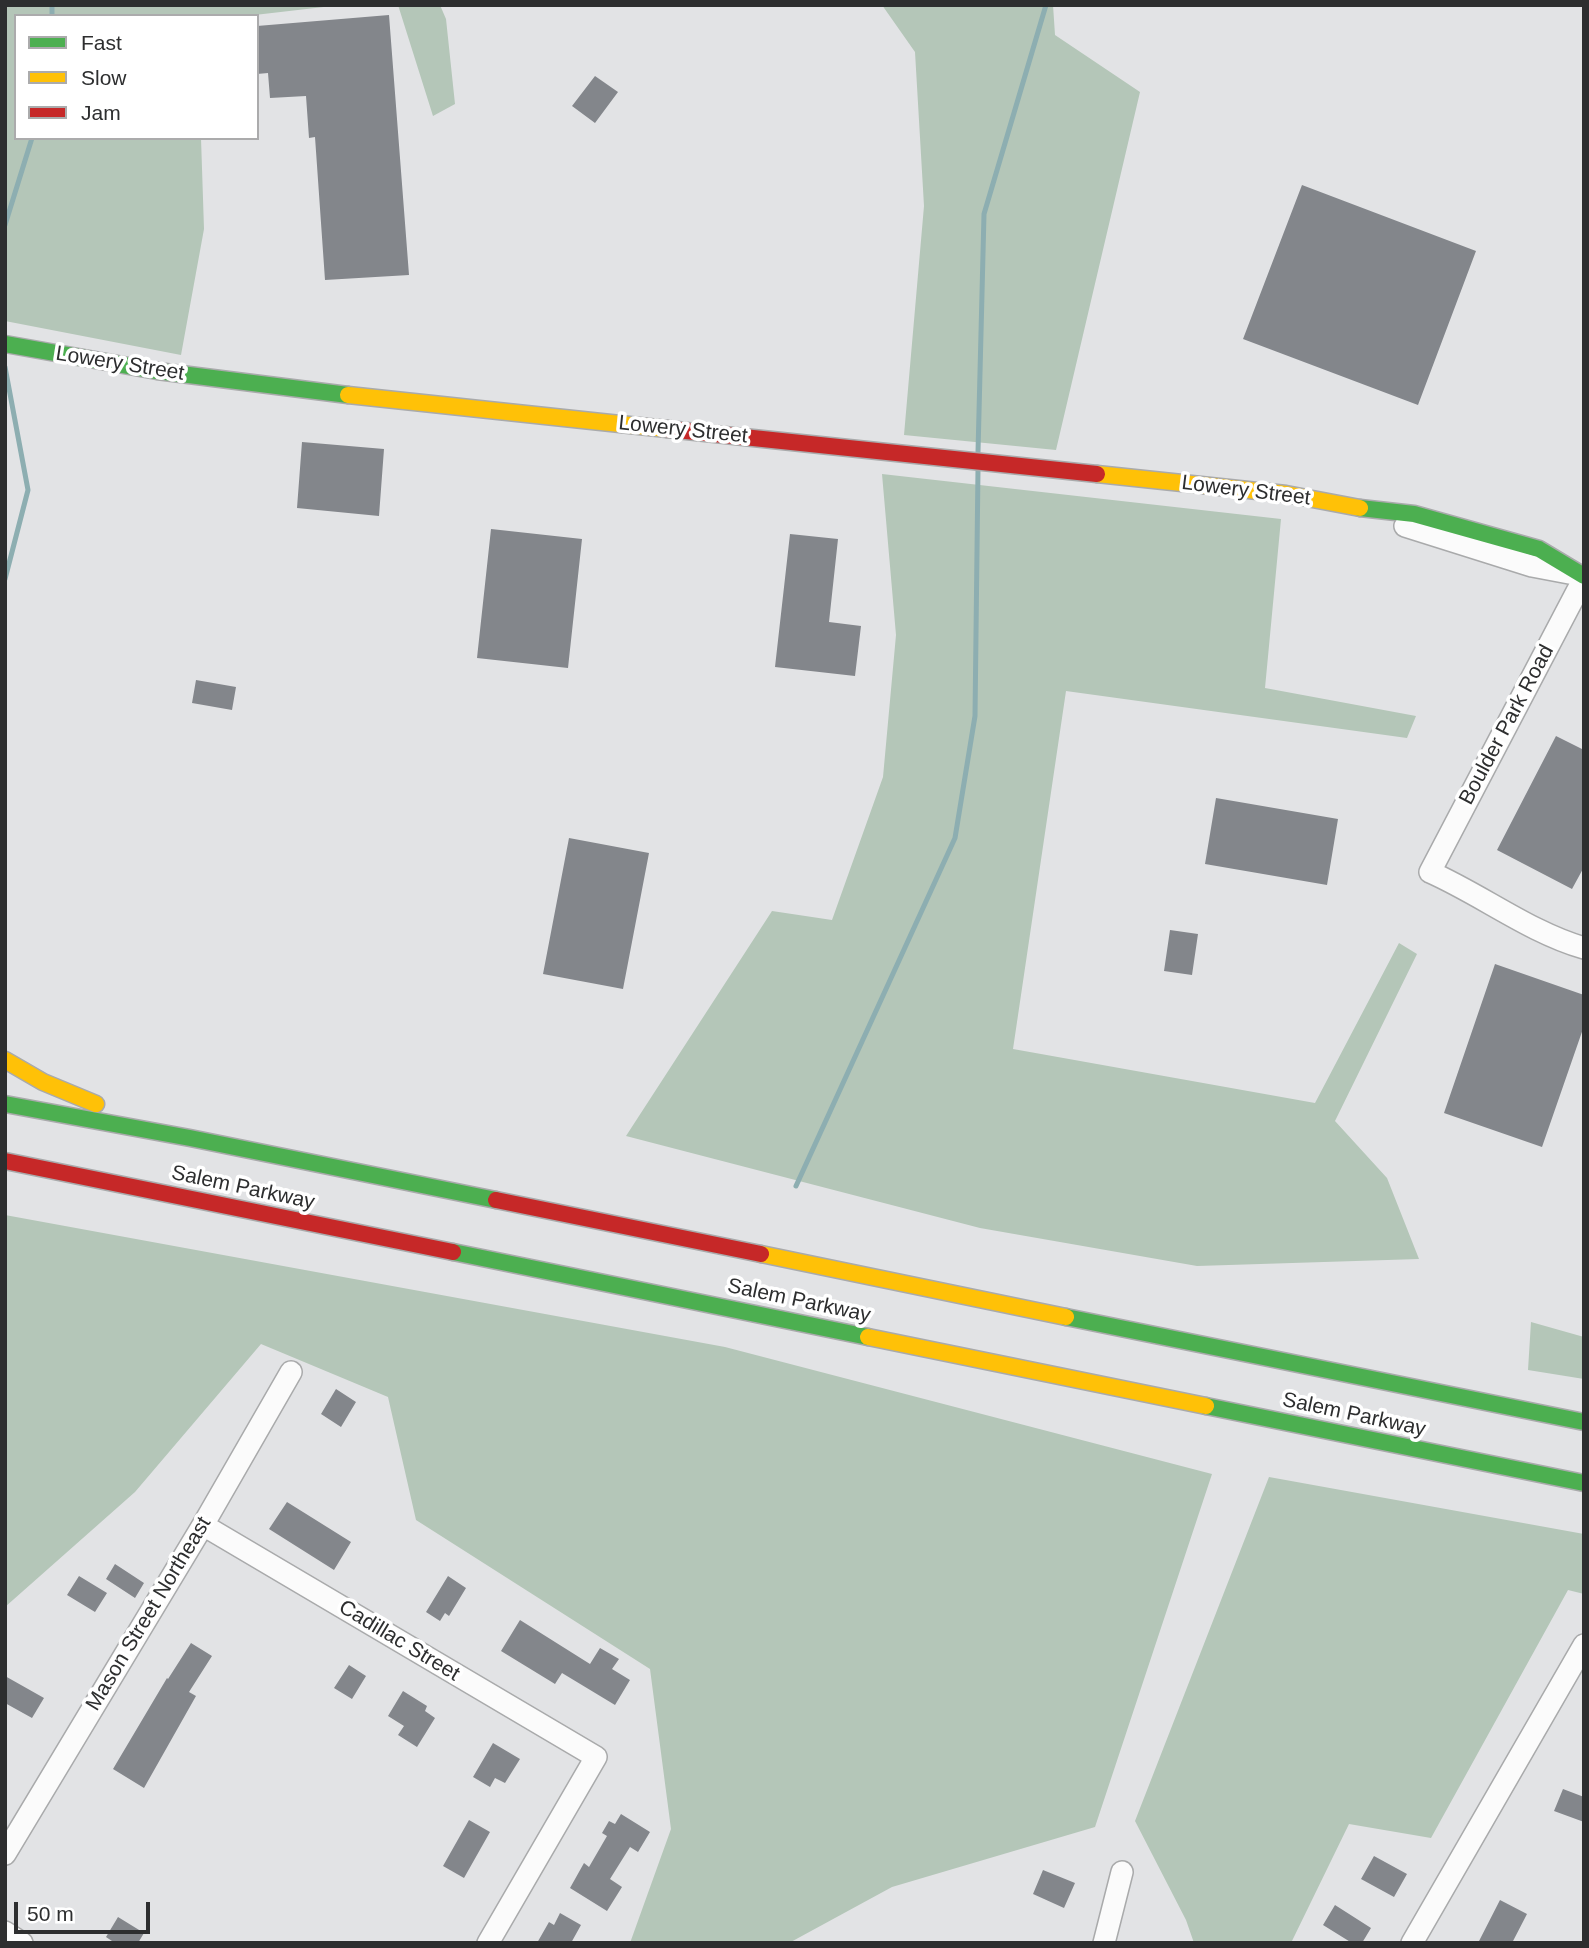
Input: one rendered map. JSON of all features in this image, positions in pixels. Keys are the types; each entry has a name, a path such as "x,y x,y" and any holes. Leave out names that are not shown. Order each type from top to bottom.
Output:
{"main road":[{"name":"Lowery Street","path":"5,344 157,371 289,388 1286,494 1361,508"},
{"path":"5,1060 67,1093 190,1138"},
{"name":"Salem Parkway","path":"5,1104 190,1138 1584,1422"},
{"name":"Salem Parkway","path":"5,1161 1584,1483"}],"street":[{"name":"Lowery Street","path":"1361,508 1410,528 1532,566 1584,577"},
{"name":"Boulder Park Road","path":"1584,577 1430,872 1562,942 1584,948"},
{"name":"Mason Street Northeast","path":"5,1854 203,1525 291,1372"},
{"name":"Cadillac Street","path":"203,1525 596,1758 488,1943"},
{"path":"1412,1943 1584,1645"},
{"path":"1104,1943 1122,1872"},
{"path":"5,1932 22,1943"}],"green space":[{"path":"5,5 341,5 259,14 14,14 14,140 201,140 204,229 181,355 5,321"},
{"path":"398,5 440,5 446,19 455,104 433,116"},
{"path":"882,5 1053,5 1055,35 1140,92 1056,450 904,435 924,206 915,52"},
{"path":"882,474 1281,519 1265,688 1416,716 1407,738 1066,691 1013,1049 1315,1103 1399,943 1417,954 1335,1121 1387,1178 1419,1259 1197,1266 980,1228 626,1136 772,911 832,920 883,777 896,635"},
{"path":"5,1215 725,1347 1212,1474 1095,1827 892,1887 789,1943 630,1943 671,1829 650,1669 416,1520 388,1397 261,1344 135,1492 5,1607"},
{"path":"1531,1322 1584,1337 1584,1379 1528,1370"},
{"path":"1269,1477 1584,1534 1584,1594 1568,1590 1431,1838 1349,1824 1291,1943 1194,1943 1186,1920 1135,1821"}],"building":[{"path":"389,15 409,275 325,280 315,137 309,138 306,96 270,98 268,73 259,74 259,26"},
{"path":"595,76 618,92 595,123 572,106"},
{"path":"1302,185 1476,251 1418,405 1243,339"},
{"path":"302,442 384,449 379,516 297,508"},
{"path":"491,529 582,539 568,668 477,658"},
{"path":"790,534 838,539 829,622 861,626 855,676 775,667"},
{"path":"196,680 236,687 232,710 192,703"},
{"path":"1556,736 1584,750 1584,867 1572,889 1497,850"},
{"path":"1216,798 1338,819 1327,885 1205,864"},
{"path":"569,838 649,853 623,989 543,974"},
{"path":"1170,930 1198,934 1192,975 1164,971"},
{"path":"1495,964 1584,995 1584,1026 1542,1147 1444,1113"},
{"path":"336,1389 356,1402 341,1427 321,1414"},
{"path":"287,1502 351,1542 334,1570 269,1529"},
{"path":"115,1564 144,1583 135,1598 106,1579"},
{"path":"79,1576 107,1593 95,1612 67,1595"},
{"path":"448,1576 466,1588 449,1616 445,1613 440,1621 426,1612"},
{"path":"520,1620 590,1664 600,1648 619,1659 612,1669 630,1680 615,1705 562,1673 555,1684 501,1651"},
{"path":"191,1643 212,1656 189,1692 196,1696 144,1788 113,1769"},
{"path":"349,1665 366,1676 352,1699 334,1688"},
{"path":"5,1676 44,1698 32,1718 5,1703"},
{"path":"403,1691 427,1706 425,1711 435,1718 417,1747 398,1735 404,1726 388,1716"},
{"path":"493,1743 520,1759 505,1783 495,1778 490,1787 473,1777"},
{"path":"1563,1789 1584,1797 1584,1822 1554,1811"},
{"path":"621,1814 650,1832 638,1852 630,1847 610,1879 622,1887 607,1911 570,1888 584,1863 589,1867 607,1836 602,1833 609,1821 615,1824"},
{"path":"469,1820 490,1832 464,1878 443,1866"},
{"path":"1374,1856 1407,1874 1394,1897 1361,1879"},
{"path":"1043,1870 1075,1883 1064,1908 1033,1894"},
{"path":"1500,1900 1527,1914 1512,1943 1478,1943"},
{"path":"1335,1905 1371,1928 1362,1943 1352,1943 1323,1925"},
{"path":"560,1913 581,1925 571,1943 537,1943 549,1922 554,1925"},
{"path":"118,1917 144,1933 138,1943 115,1943 106,1937"}],"waterway":[{"path":"52,5 52,14"},
{"path":"978,452 984,214 1046,5"},
{"path":"5,225 31,140"},
{"path":"5,367 28,490 5,579"},
{"path":"796,1186 955,838 975,716 978,469"}],"traffic: fast":[{"path":"5,344 157,371 348,395"},
{"path":"1360,508 1414,514 1539,549 1584,576"},
{"path":"5,1104 190,1138 496,1200"},
{"path":"453,1252 868,1337"},
{"path":"1066,1317 1584,1422"},
{"path":"1206,1406 1584,1483"}],"traffic: slow":[{"path":"348,395 667,429"},
{"path":"1097,474 1286,494 1360,508"},
{"path":"5,1060 43,1082 96,1104"},
{"path":"761,1254 1066,1317"},
{"path":"868,1337 1206,1406"}],"traffic: jam":[{"path":"667,429 1097,474"},
{"path":"5,1161 453,1252"},
{"path":"496,1200 761,1254"}]}
